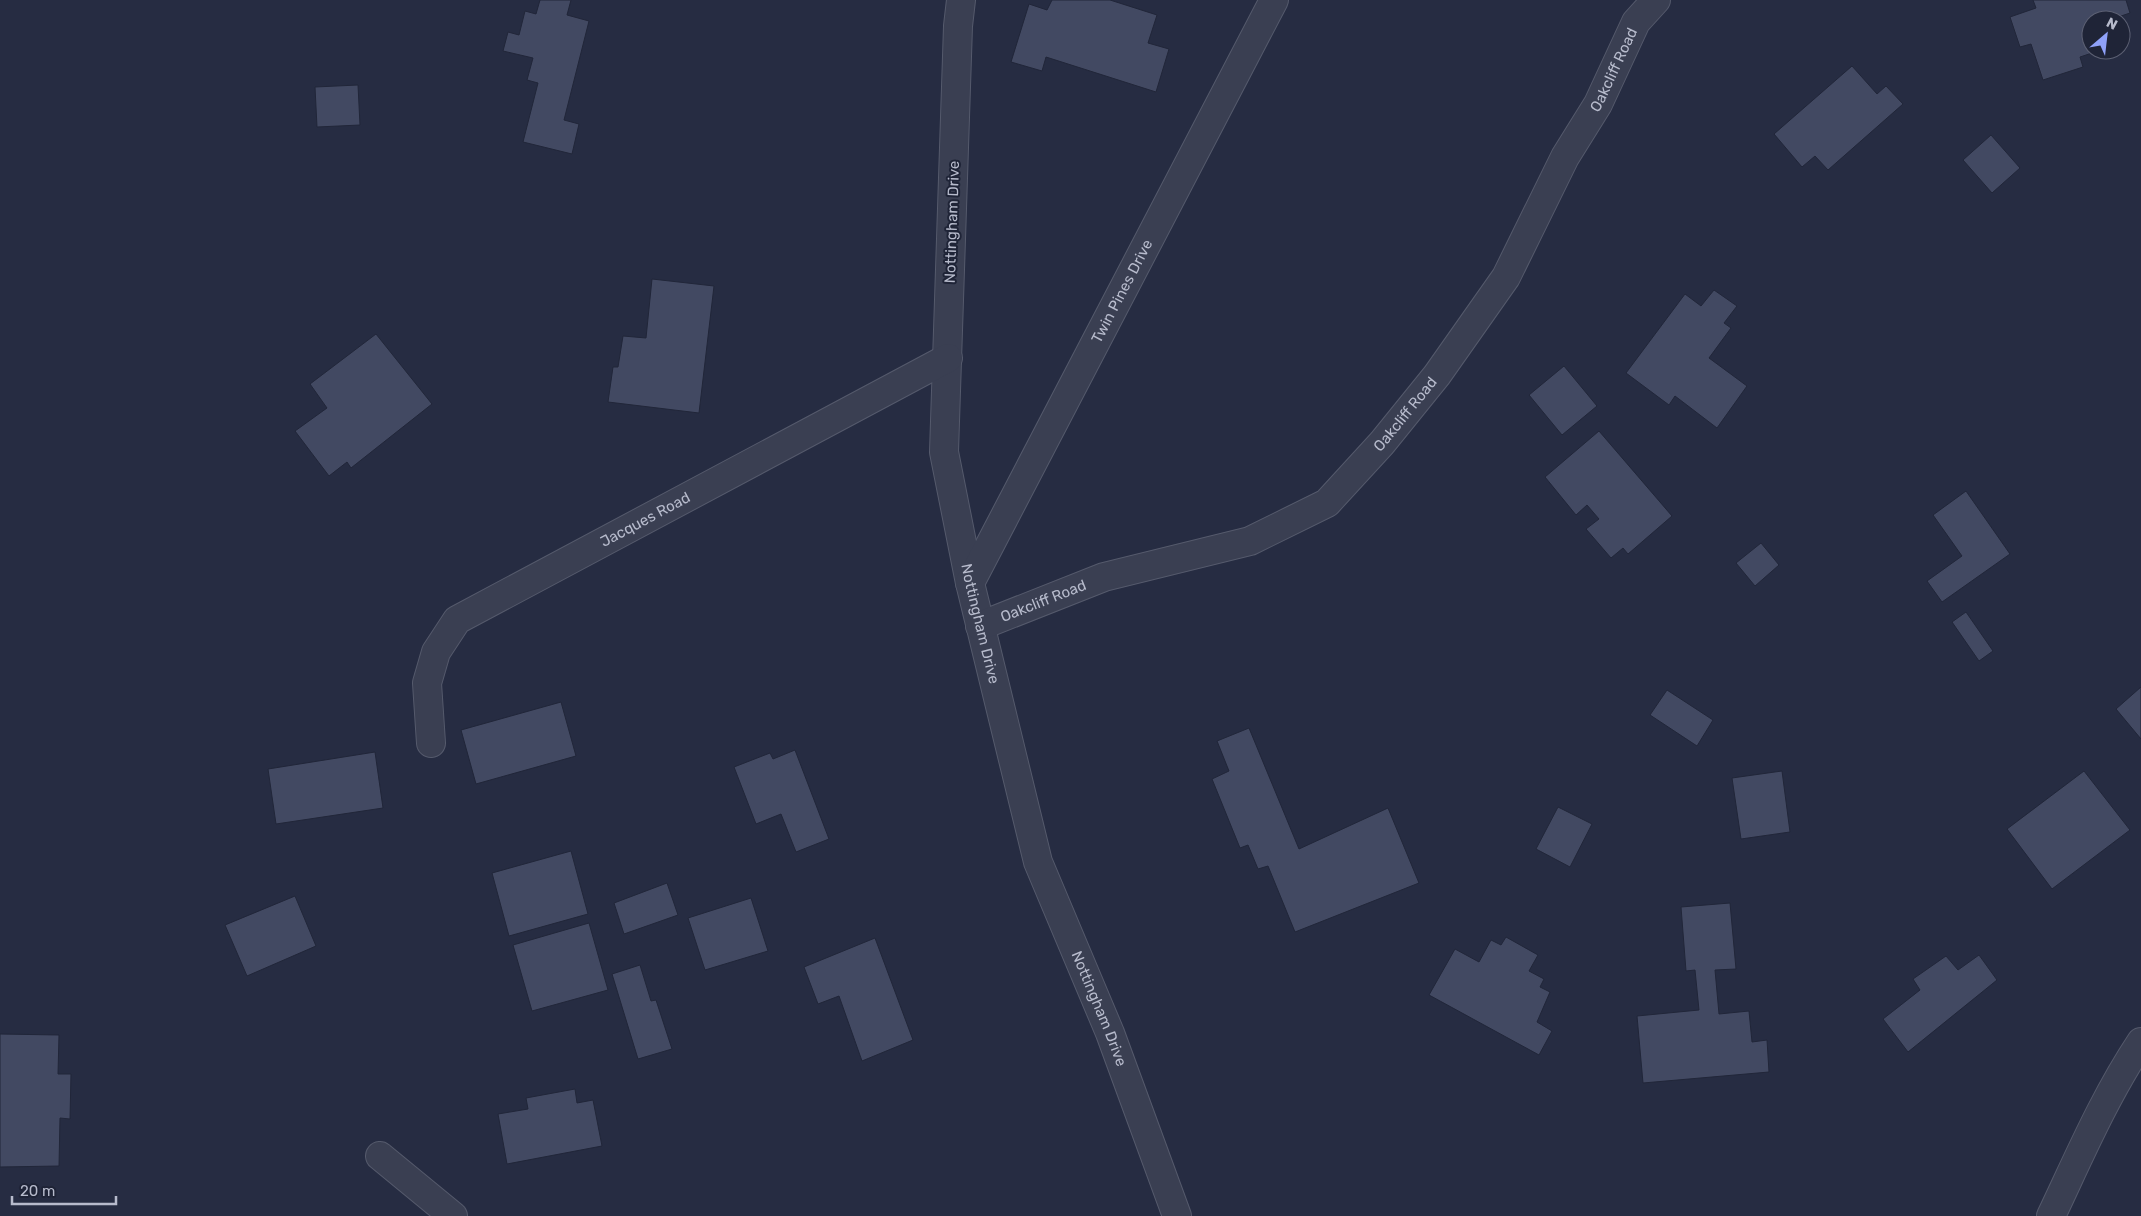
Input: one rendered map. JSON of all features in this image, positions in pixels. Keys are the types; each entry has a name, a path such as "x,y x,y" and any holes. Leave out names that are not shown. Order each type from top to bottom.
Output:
{"street":[{"name":"Nottingham Drive","path":"961,0 958,36 944,452 970,583 1038,862 1110,1033 1178,1216"},
{"name":"Twin Pines Drive","path":"970,583 1274,0"},
{"name":"Oakcliff Road","path":"980,626 1104,578 1250,541 1327,503 1382,443 1437,375 1506,277 1565,157 1598,104 1636,22 1656,0"},
{"name":"Jacques Road","path":"431,743 428,683 436,652 457,620 948,358"},
{"path":"2051,1216 2098,1118 2128,1061 2141,1042"},
{"path":"380,1156 453,1216"}],"building":[{"path":"540,0 571,0 567,15 589,21 564,120 579,124 572,154 523,142 538,83 527,80 533,58 503,51 508,32 519,35 525,11 536,14"},
{"path":"1052,0 1110,0 1157,15 1148,43 1169,49 1156,92 1046,57 1042,71 1011,62 1029,4 1047,10"},
{"path":"2033,0 2126,0 2129,10 2081,10 2080,57 2083,67 2043,80 2031,44 2020,47 2010,17 2036,8"},
{"path":"1852,66 1877,94 1886,86 1903,104 1828,170 1815,156 1802,167 1774,134"},
{"path":"358,85 360,125 317,127 315,87"},
{"path":"1991,135 2020,168 1992,193 1963,160"},
{"path":"652,279 714,286 699,413 608,402 613,367 618,367 623,336 646,338"},
{"path":"1714,290 1737,306 1724,323 1731,328 1709,358 1747,386 1717,428 1675,396 1669,405 1626,373 1685,294 1701,306"},
{"path":"376,334 432,404 351,468 347,462 329,476 295,431 327,408 310,384"},
{"path":"1564,366 1597,406 1562,435 1529,395"},
{"path":"1599,431 1672,516 1628,554 1623,548 1611,558 1586,529 1599,519 1587,505 1576,515 1545,477"},
{"path":"1966,491 2010,554 1942,602 1927,581 1962,556 1933,515"},
{"path":"1761,543 1779,565 1755,586 1736,563"},
{"path":"1966,612 1993,651 1979,661 1952,622"},
{"path":"2141,687 2141,739 2116,709"},
{"path":"1667,690 1713,720 1697,746 1650,715"},
{"path":"561,702 576,756 476,784 461,730"},
{"path":"1249,728 1299,849 1388,808 1419,883 1295,932 1268,866 1258,869 1248,845 1240,848 1212,779 1229,771 1217,741"},
{"path":"795,750 829,839 796,852 781,814 756,824 734,767 770,753 773,759"},
{"path":"375,752 383,808 276,824 268,769"},
{"path":"1782,771 1790,832 1741,839 1732,778"},
{"path":"2084,771 2130,830 2052,889 2007,829"},
{"path":"1558,807 1592,824 1570,867 1536,849"},
{"path":"571,851 588,914 509,936 492,873"},
{"path":"667,883 678,915 624,934 614,903"},
{"path":"295,896 316,946 247,976 225,925"},
{"path":"751,898 768,951 705,970 688,918"},
{"path":"1730,903 1736,969 1715,970 1719,1014 1749,1011 1752,1042 1767,1040 1769,1072 1643,1083 1637,1016 1699,1010 1695,970 1686,971 1681,907"},
{"path":"589,923 608,990 532,1011 513,945"},
{"path":"1506,937 1538,955 1529,971 1544,979 1540,987 1550,992 1537,1022 1552,1031 1539,1055 1429,995 1455,949 1479,962 1491,940 1501,945"},
{"path":"875,938 913,1040 862,1061 839,996 818,1004 804,967"},
{"path":"1979,955 1997,980 1908,1052 1883,1019 1920,990 1913,979 1946,956 1958,970"},
{"path":"640,965 651,1001 656,1000 672,1049 638,1059 612,974"},
{"path":"0,1034 59,1035 58,1074 71,1074 70,1119 60,1118 59,1166 0,1167"},
{"path":"575,1089 577,1103 593,1100 602,1146 507,1164 498,1114 528,1109 526,1098"}]}
